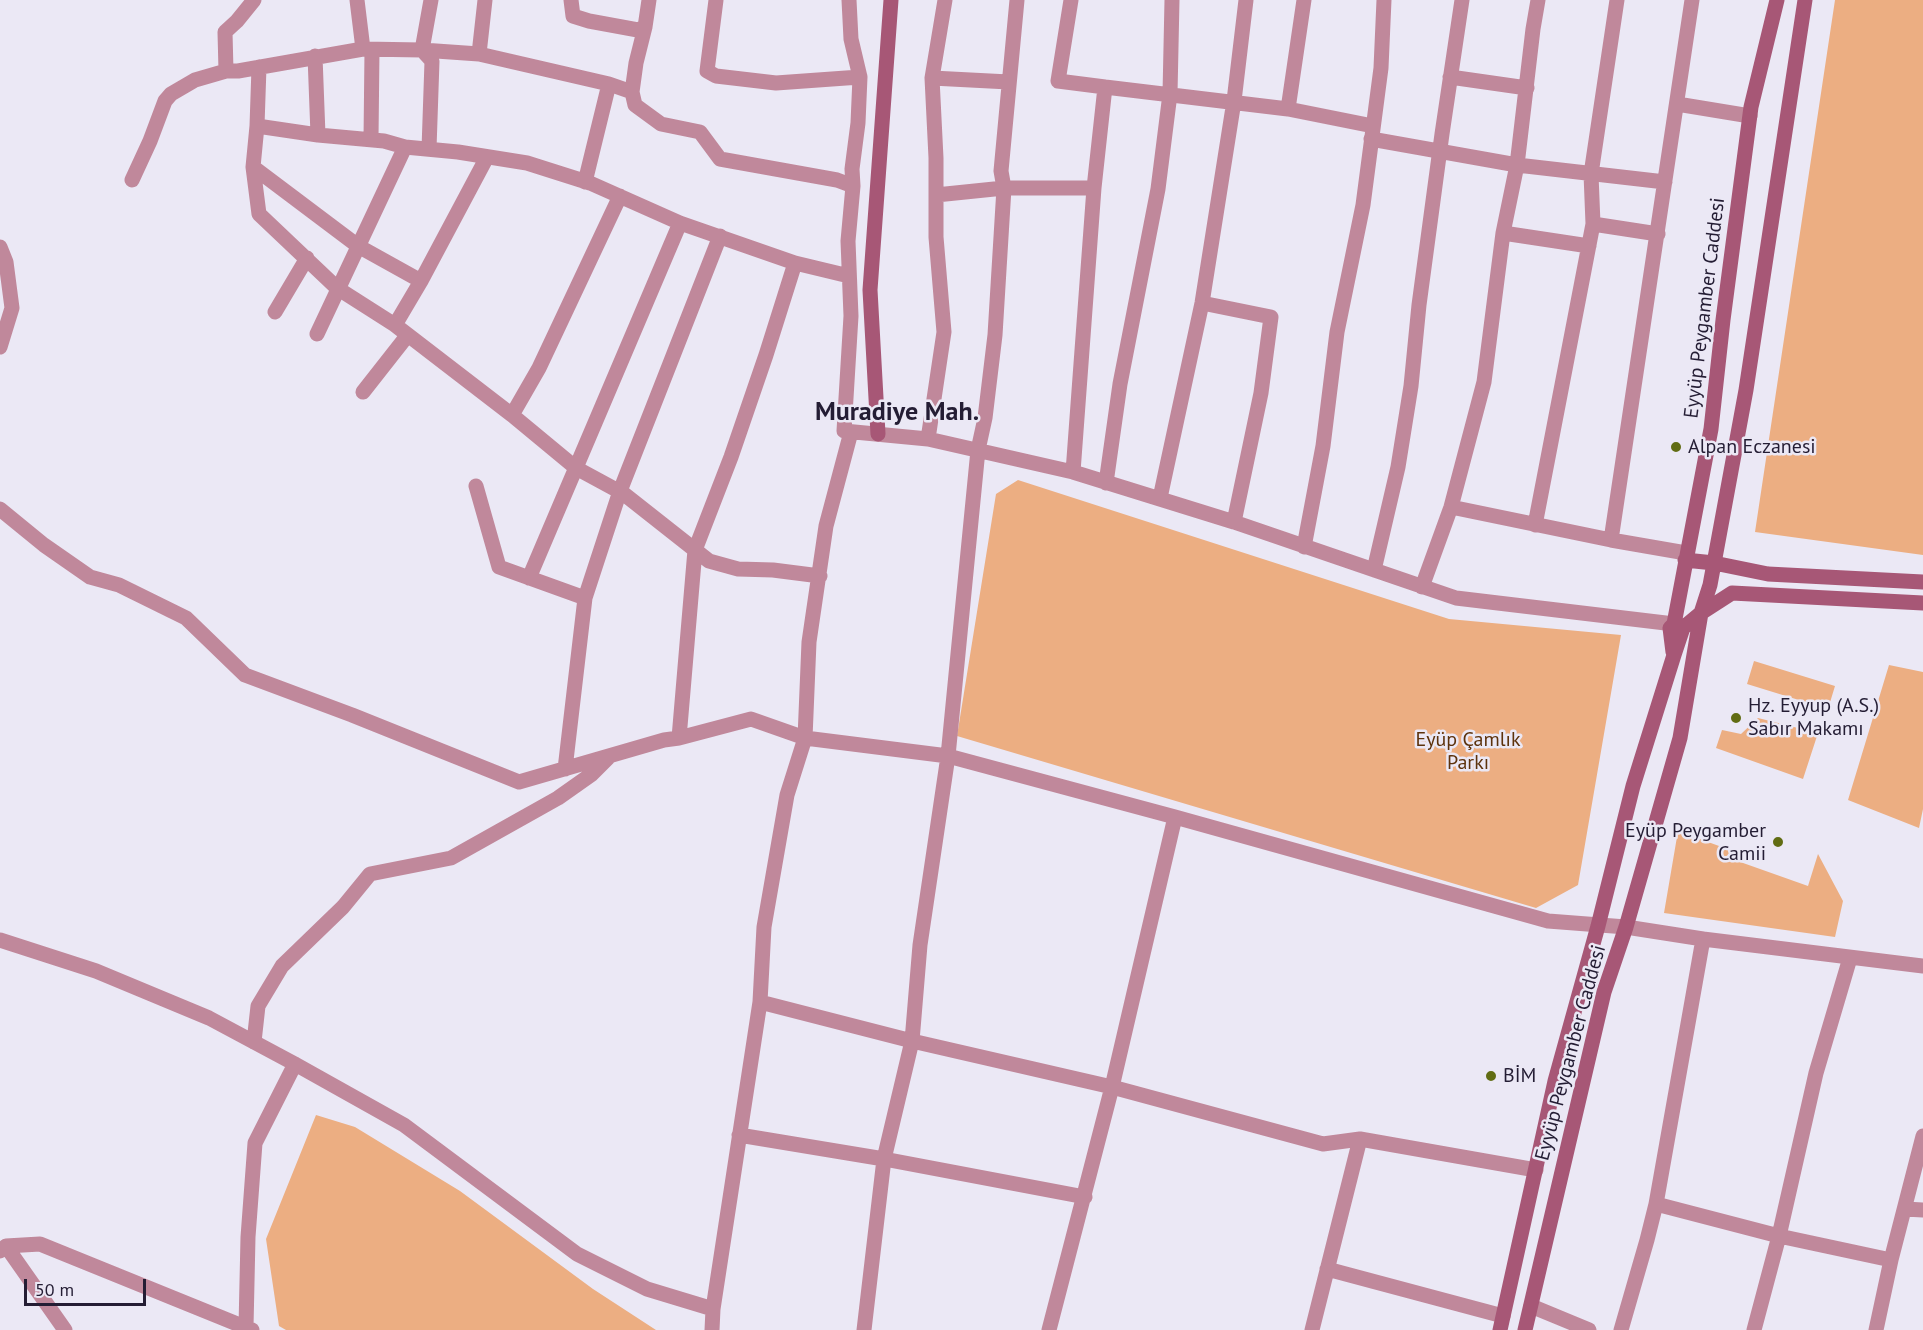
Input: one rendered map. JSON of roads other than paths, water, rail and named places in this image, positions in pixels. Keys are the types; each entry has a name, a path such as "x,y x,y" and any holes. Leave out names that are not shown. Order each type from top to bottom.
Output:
{"street":[{"path":"226,71 225,32 254,0"},
{"path":"357,0 367,49 371,139"},
{"path":"422,50 431,0"},
{"path":"479,54 484,0"},
{"path":"571,0 573,16 638,30 645,27"},
{"path":"649,0 632,92 635,105 661,124 700,132 720,159 837,180 853,186"},
{"path":"716,0 707,71 716,76 776,83 860,77"},
{"path":"849,0 851,39 860,77 848,241 850,316 844,431 928,439 1073,472 1234,522 1456,598 1674,624"},
{"path":"878,434 870,290 891,0"},
{"path":"928,439 944,332 936,237 936,158 932,78 945,0"},
{"path":"864,1330 884,1159 912,1041 920,945 948,756 978,450 986,418 995,335 1004,188 1001,171 1017,0"},
{"path":"1071,0 1058,81 1288,109 1439,150 1517,165 1665,182"},
{"path":"1106,483 1120,384 1158,189 1170,94 1172,0"},
{"path":"1160,498 1202,303 1234,101 1246,0"},
{"path":"1288,109 1304,0"},
{"path":"1304,547 1323,446 1337,332 1363,205 1381,68 1384,0"},
{"path":"1374,570 1398,467 1412,386 1419,305 1439,150 1462,0"},
{"path":"1422,587 1451,507 1484,382 1503,233 1517,165 1538,0"},
{"path":"1535,525 1593,224 1591,174 1617,0"},
{"path":"1611,540 1692,0"},
{"name":"Eyyüp Peygamber Caddesi","path":"1674,655 1670,628 1674,624 1712,429 1723,320 1750,116 1777,0"},
{"name":"Eyyüp Peygamber Caddesi","path":"1525,1330 1604,992 1626,927 1680,738 1701,613 1710,585 1746,390 1805,0"},
{"path":"132,180 165,101 171,94 195,80 226,71 238,71 315,56 367,49 422,50 479,54 609,84 632,92"},
{"path":"422,50 432,61 429,149"},
{"path":"315,56 318,135"},
{"path":"259,67 254,167 259,214 337,288 401,331 512,415 576,468 620,491 709,561 738,569 773,570 820,576"},
{"path":"1450,77 1527,88"},
{"path":"932,78 1008,82"},
{"path":"585,182 609,84"},
{"path":"1073,472 1094,188 1105,87"},
{"path":"1677,104 1750,116"},
{"path":"257,126 318,135 371,139 405,147 527,163 621,196 680,223 795,263 849,276"},
{"path":"317,334 405,147"},
{"path":"363,392 401,331 421,281 487,157"},
{"path":"254,167 358,246 421,281"},
{"path":"936,195 1004,188 1094,188"},
{"path":"512,415 539,368 621,196"},
{"path":"529,578 680,223"},
{"path":"1593,224 1658,234"},
{"path":"1503,233 1589,246"},
{"path":"565,769 585,597 620,491 720,236"},
{"path":"0,248 6,262 12,308 0,347"},
{"path":"275,312 307,258"},
{"path":"679,738 696,550 743,423 795,263"},
{"path":"1202,303 1271,317 1261,393 1234,522"},
{"path":"712,1330 713,1309 760,1002 764,927 787,795 805,738 809,642 826,526 851,432"},
{"path":"476,486 499,567 585,597"},
{"path":"1451,507 1768,574 1923,582"},
{"path":"0,509 44,545 90,577 119,585 186,618 245,675 519,782 664,740 751,720 805,738 948,756 1548,921 1626,927 1703,939 1923,966"},
{"path":"1701,613 1731,593 1923,603"},
{"name":"Eyyüp Peygamber Caddesi","path":"1501,1323 1555,1081 1598,926 1633,786 1683,628 1701,613"},
{"path":"254,1042 258,1006 282,966 343,907 370,874 451,858 558,798 592,774 611,756"},
{"path":"1050,1330 1112,1087 1175,817"},
{"path":"0,939 96,971 209,1018 404,1125 578,1254 647,1289 713,1309"},
{"path":"1621,1330 1656,1204 1703,939"},
{"path":"1754,1330 1779,1236 1816,1073 1850,958"},
{"path":"760,1002 912,1041 1112,1087 1323,1144 1360,1138 1536,1170"},
{"path":"64,1330 3,1249 40,1244 249,1328 248,1237 255,1143 295,1064"},
{"path":"739,1135 884,1159 1085,1197"},
{"path":"1876,1330 1923,1136"},
{"path":"1312,1330 1360,1138"},
{"path":"1656,1204 1779,1236 1892,1260"},
{"path":"1905,1209 1923,1210"},
{"path":"1327,1269 1501,1323"},
{"path":"1531,1306 1589,1330"}],"place":[{"name":"Alpan Eczanesi","path":"1676,447"},
{"name":"Hz. Eyyup (A.S.) Sabır Makamı","path":"1736,718"},
{"name":"Eyüp Peygamber Camii","path":"1778,842"},
{"name":"BİM","path":"1491,1076"}],"district":[{"name":"Muradiye Mah.","path":"897,413"}],"park label":[{"name":"Eyüp Çamlık Parkı","path":"1468,752"}]}
